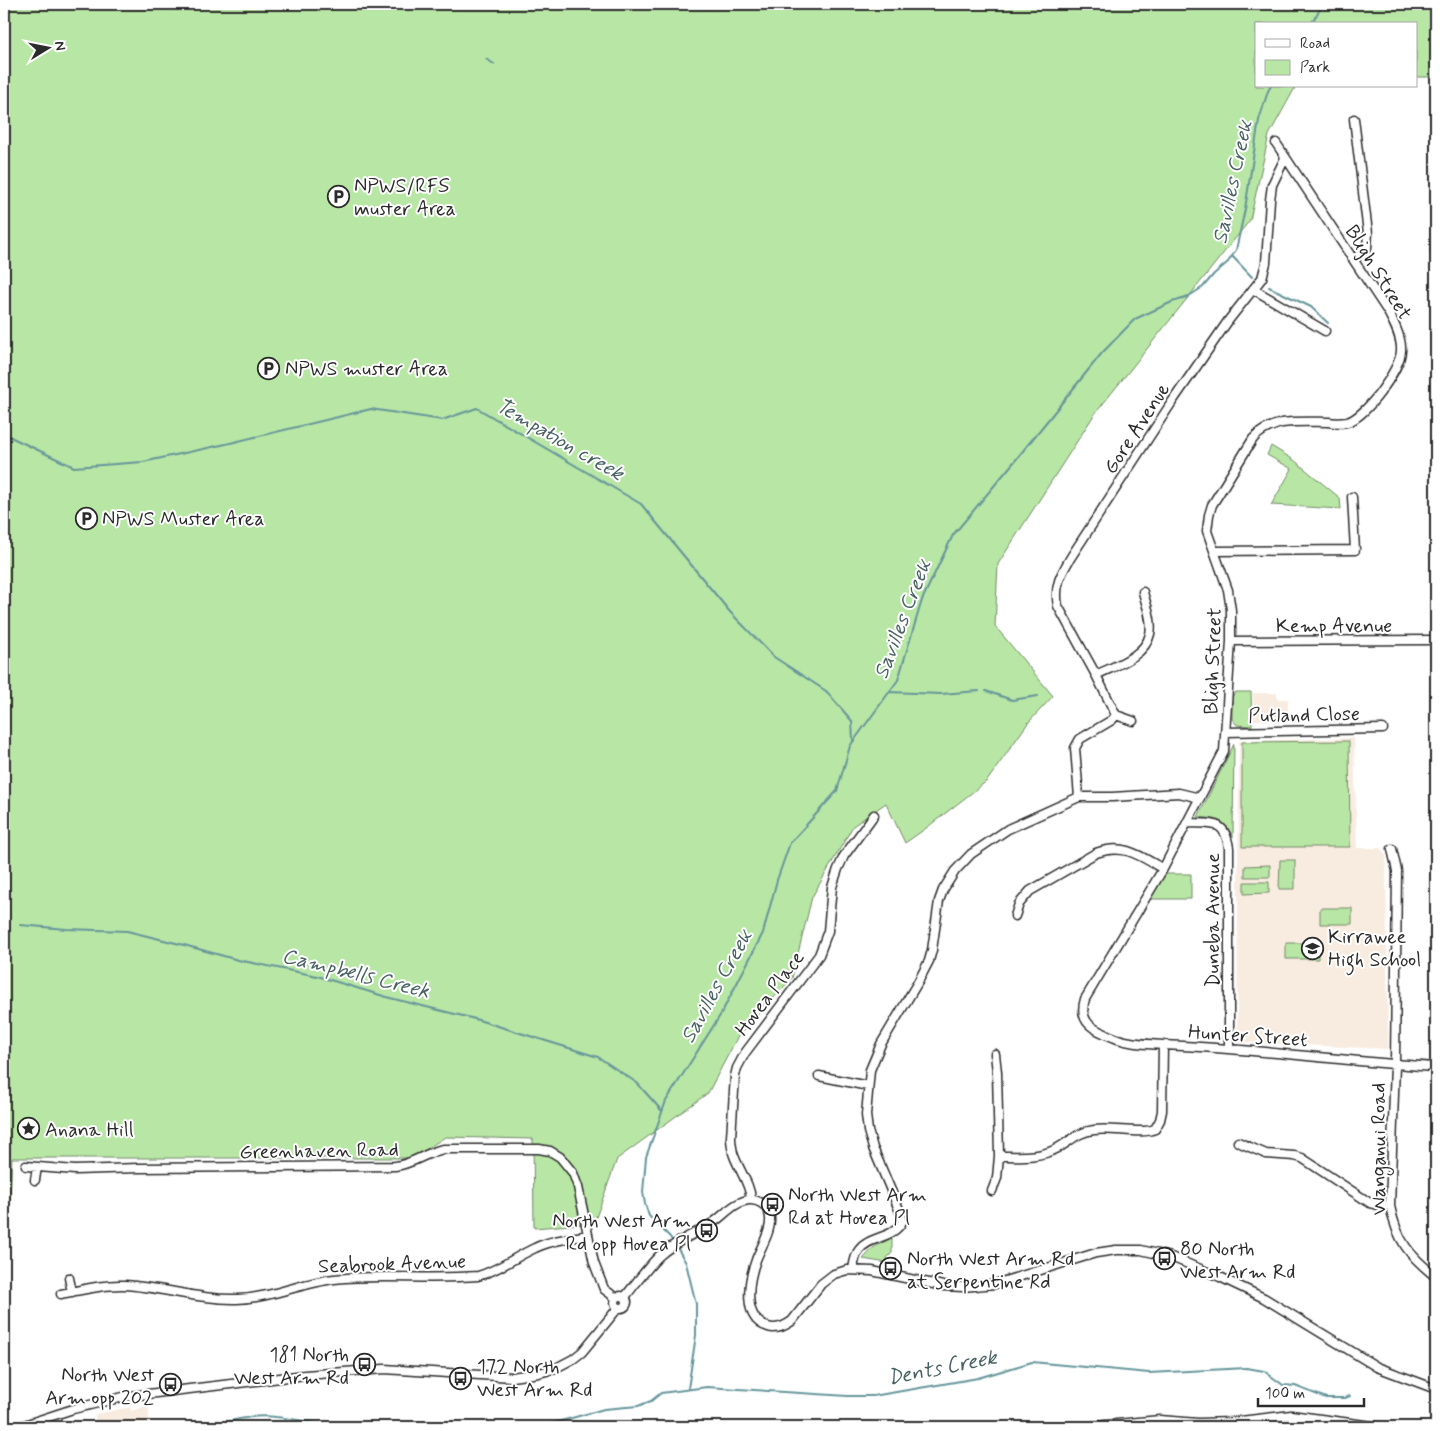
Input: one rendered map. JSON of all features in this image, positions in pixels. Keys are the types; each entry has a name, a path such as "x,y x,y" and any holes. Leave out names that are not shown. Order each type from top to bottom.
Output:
{"street":[{"path":"1354,119 1368,233 1367,248 1354,259"},
{"name":"Bligh Street","path":"1085,999 1163,869 1224,751 1232,642 1230,599 1207,531 1212,505 1258,434 1272,425 1282,423 1340,423 1353,420 1376,397 1395,371 1400,357 1399,337 1394,323 1354,259 1276,143"},
{"name":"Gore Avenue","path":"1116,715 1058,606 1056,589 1058,581 1071,557 1172,402 1228,321 1262,278 1265,271 1272,185 1285,158"},
{"path":"1253,289 1325,331"},
{"path":"1214,551 1355,550 1352,497"},
{"path":"1096,675 1131,658 1147,641 1150,634 1150,626 1142,592"},
{"name":"Kemp Avenue","path":"1232,642 1436,640"},
{"path":"1078,797 1075,748 1077,743 1080,739 1112,720 1116,715 1133,721"},
{"name":"Putland Close","path":"1226,732 1383,729"},
{"path":"853,1269 856,1255 860,1248 895,1230 902,1222 901,1214 873,1148 868,1131 866,1115 870,1070 875,1056 929,960 939,901 943,890 955,871 971,854 1008,828 1078,797 1179,793 1200,798"},
{"name":"Hovea Place","path":"751,1199 749,1188 733,1152 732,1145 734,1085 737,1068 818,954 828,931 832,887 838,869 844,856 874,815"},
{"name":"Duneba Avenue","path":"1187,823 1216,824 1225,832 1228,839 1229,1049"},
{"path":"1015,916 1018,904 1030,892 1104,850 1121,849 1131,851 1163,869"},
{"name":"Wanganui Road","path":"1392,849 1398,871 1395,1065 1390,1206 1393,1222 1407,1250 1436,1277"},
{"name":"Hunter Street","path":"1085,999 1083,1006 1084,1017 1088,1024 1095,1029 1125,1041 1436,1067"},
{"path":"999,1156 1030,1156 1047,1153 1057,1149 1078,1134 1094,1130 1113,1129 1146,1132 1156,1129 1160,1120 1162,1105 1163,1045"},
{"path":"992,1191 997,1178 999,1156 997,1072 994,1054"},
{"path":"819,1076 868,1086"},
{"path":"1238,1142 1266,1154 1302,1158 1370,1203 1378,1206 1390,1206"},
{"name":"Greenhaven Road","path":"26,1166 75,1170 395,1166 407,1165 444,1149 539,1149 550,1151 565,1161 573,1173 600,1282 604,1289 616,1298"},
{"path":"35,1180 37,1168"},
{"path":"625,1297 653,1263 669,1248 715,1221 740,1202 751,1199 761,1203 770,1216 768,1232 753,1271 749,1302 753,1315 762,1325 768,1327 778,1328 787,1324 798,1315 822,1284 840,1271 853,1269 872,1271 942,1286 963,1287 995,1284 1096,1253 1136,1250 1171,1257 1202,1269 1264,1298 1377,1367 1436,1390"},
{"name":"Seabrook Avenue","path":"61,1294 104,1286 124,1285 237,1299 265,1296 303,1285 334,1279 478,1276 493,1271 535,1248 588,1235"},
{"path":"69,1278 72,1292"},
{"path":"618,1308 615,1303 616,1298 620,1296 625,1297"},
{"path":"18,1427 72,1409 123,1397 306,1375 384,1369 512,1376 539,1373 554,1369 574,1359 582,1352 618,1308 627,1306 628,1301 625,1297"},
{"path":"1084,1427 1160,1420 1198,1423 1232,1422 1290,1415 1380,1427"}],"shaded area":[{"path":"1253,693 1277,693 1277,699 1288,699 1288,720 1253,720"},
{"name":"Kirrawee High School","path":"1354,738 1357,848 1380,848 1386,855 1388,1049 1237,1042 1239,741"},
{"path":"149,1405 149,1427 95,1427 95,1414 131,1407 131,1411"}],"green space":[{"path":"4,4 1436,4 1436,77 1418,77 1418,22 1255,22 1255,88 1295,88 1269,135 1250,220 1094,415 998,564 995,626 1053,696 1028,723 987,781 905,843 886,803 853,826 812,897 792,978 737,1038 708,1093 617,1159 594,1223 534,1228 533,1139 445,1137 413,1158 12,1158 8,1240 4,1240"},
{"path":"1436,133 1436,272 1430,252"},
{"path":"1271,446 1294,460 1340,498 1341,509 1271,505 1292,469 1267,455"},
{"path":"1236,692 1251,692 1252,726 1237,725 1232,719 1232,697"},
{"path":"1349,741 1350,847 1242,847 1242,742"},
{"path":"1234,744 1233,837 1223,823 1210,818 1198,817"},
{"path":"1280,860 1295,860 1295,889 1279,889"},
{"path":"1270,865 1270,877 1245,877 1245,866"},
{"path":"1160,874 1191,874 1191,899 1145,899"},
{"path":"1244,882 1269,882 1269,893 1244,894"},
{"path":"1320,908 1352,908 1352,924 1320,924"},
{"path":"1286,943 1318,943 1318,959 1286,959"},
{"path":"892,1238 892,1253 887,1258 887,1263 863,1259 874,1247"}],"waterway":[{"name":"Savilles Creek","path":"1312,22 1323,4"},
{"path":"486,59 494,64"},
{"name":"Savilles Creek","path":"674,1243 649,1216 645,1204 643,1192 646,1157 666,1101 721,1014 763,933 777,880 790,843 837,791 850,746 898,680 922,600 953,535 1102,353 1135,319 1172,302 1186,298 1203,287 1228,262 1236,250 1245,209 1259,120 1270,88"},
{"path":"1232,256 1252,277"},
{"path":"1269,287 1311,307 1328,323"},
{"name":"Tempation creek","path":"4,434 74,467 143,462 371,409 442,420 477,408 641,504 730,612 774,657 826,691 852,721 853,741"},
{"path":"889,692 941,694 979,691"},
{"path":"986,691 1012,700 1038,696"},
{"name":"Campbells Creek","path":"20,925 127,931 238,960 317,976 390,998 475,1019 598,1057 637,1083 662,1111"},
{"name":"Savilles Creek","path":"677,1247 686,1263 696,1304 696,1335 688,1389"},
{"name":"Dents Creek","path":"538,1427 604,1409 638,1406 651,1401 661,1393 707,1387 873,1396 978,1378 1032,1362 1149,1373 1247,1368 1264,1371 1283,1385 1295,1386 1326,1398 1345,1398 1350,1396"},
{"name":"Dents Creek","path":"210,1427 243,1418 259,1416 338,1427"},
{"name":"Dents Creek","path":"382,1427 414,1422 432,1423 447,1427"}],"place":[{"name":"NPWS/RFS muster Area","path":"338,196"},
{"name":"NPWS muster Area","path":"269,368"},
{"name":"NPWS Muster Area","path":"86,518"},
{"name":"Kirrawee High School","path":"1312,948"},
{"name":"Anana Hill","path":"29,1129"},
{"name":"North West Arm Rd at Hovea Pl","path":"772,1205"},
{"name":"North West Arm Rd opp Hovea Pl","path":"707,1231"},
{"name":"80 North West Arm Rd","path":"1164,1259"},
{"name":"North West Arm Rd at Serpentine Rd","path":"891,1269"},
{"name":"181 North West Arm Rd","path":"365,1365"},
{"name":"172 North West Arm Rd","path":"461,1378"},
{"name":"North West Arm opp 202","path":"170,1385"}]}
